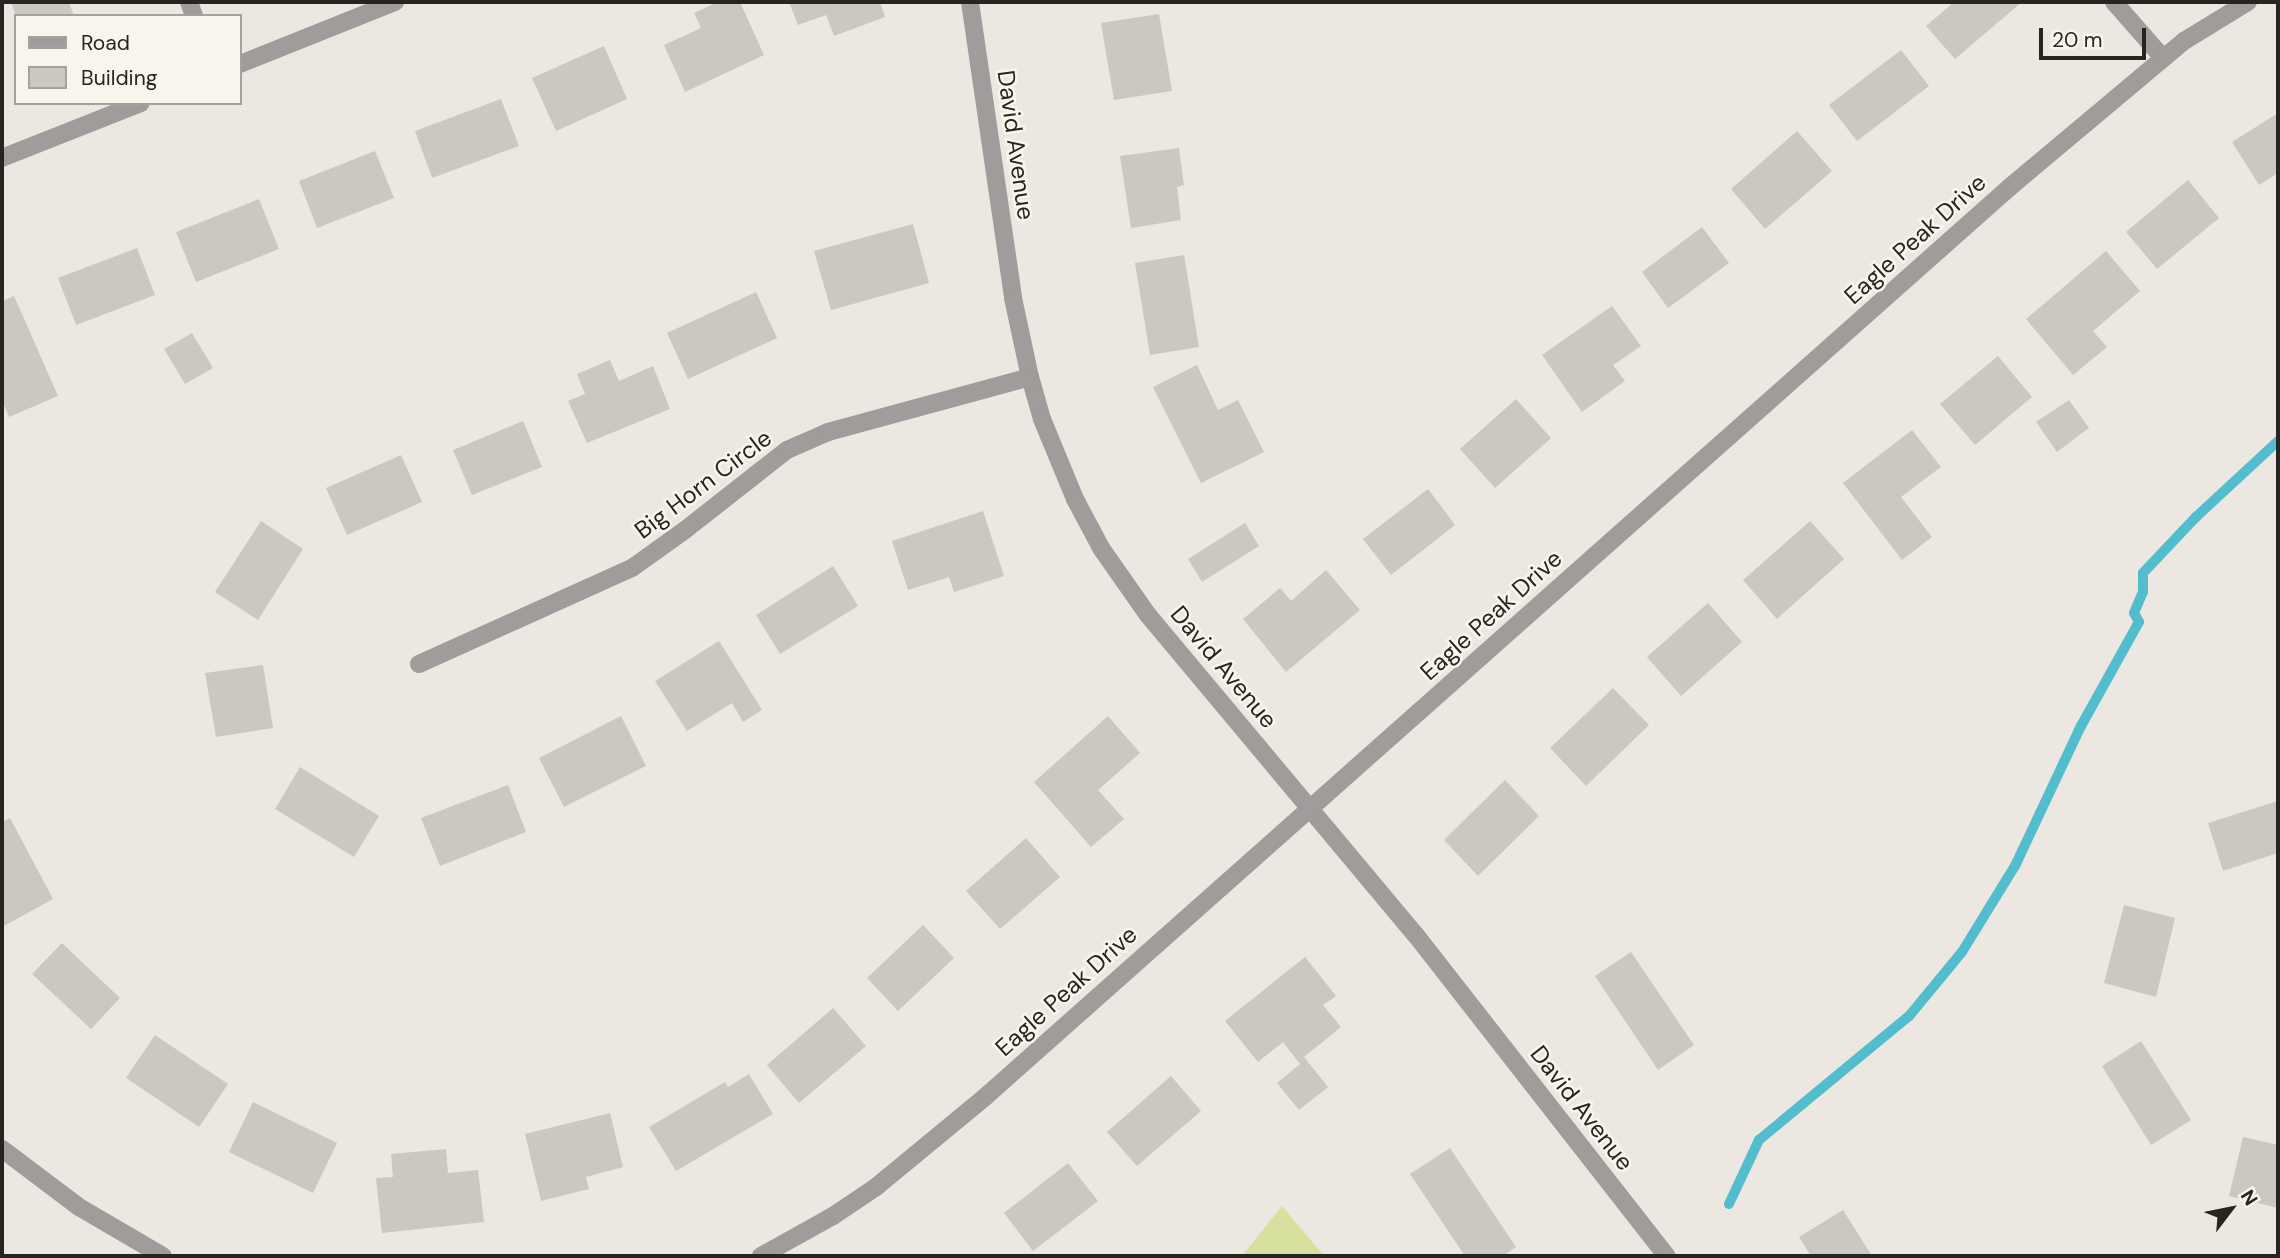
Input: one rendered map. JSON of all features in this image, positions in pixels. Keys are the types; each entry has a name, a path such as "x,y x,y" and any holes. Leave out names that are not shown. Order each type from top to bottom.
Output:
{"street":[{"path":"242,63 395,2"},
{"name":"David Avenue","path":"970,2 1013,298 1030,377 1042,419 1075,499 1101,548 1148,615 1415,934 1667,1256"},
{"path":"2114,2 2163,58"},
{"name":"Eagle Peak Drive","path":"761,1256 833,1216 896,1170 985,1097 2011,187 2184,41 2248,2"},
{"path":"2,158 136,105"},
{"name":"Big Horn Circle","path":"419,664 632,568 788,450 828,432 1030,377"},
{"path":"2,1149 79,1207 163,1256"}],"green space":[{"path":"1282,1206 1324,1256 1242,1256"}],"building":[{"path":"11,2 69,2 73,14 15,14"},
{"path":"718,2 740,2 764,55 685,92 664,45 701,28 694,13"},
{"path":"789,2 880,2 885,17 834,36 826,15 798,25"},
{"path":"1954,2 2022,2 1955,59 1926,26"},
{"path":"1159,14 1172,91 1114,100 1101,23"},
{"path":"604,46 627,99 556,131 532,78"},
{"path":"1901,50 1929,86 1857,141 1829,105"},
{"path":"501,99 519,146 432,178 415,131"},
{"path":"2278,113 2278,173 2259,185 2232,142"},
{"path":"1797,131 1832,171 1765,229 1731,189"},
{"path":"1179,148 1184,185 1177,187 1181,220 1131,228 1120,156"},
{"path":"375,151 394,198 317,228 299,181"},
{"path":"2188,180 2219,218 2157,269 2126,232"},
{"path":"259,199 279,249 196,282 176,232"},
{"path":"913,224 929,283 831,310 814,251"},
{"path":"1702,227 1729,263 1668,308 1642,272"},
{"path":"137,248 155,295 76,325 58,278"},
{"path":"2106,251 2140,291 2093,331 2107,347 2073,375 2026,319"},
{"path":"1184,255 1199,347 1150,355 1135,263"},
{"path":"756,292 777,338 688,379 667,333"},
{"path":"14,296 58,396 9,417 2,400 2,301"},
{"path":"1612,306 1641,346 1613,365 1625,381 1582,412 1542,355"},
{"path":"192,333 213,368 185,384 164,349"},
{"path":"1998,356 2032,397 1975,445 1940,404"},
{"path":"610,360 619,381 653,366 670,409 587,443 568,401 585,394 577,374"},
{"path":"1197,365 1218,410 1238,400 1264,452 1201,483 1153,387"},
{"path":"1516,399 1551,438 1495,488 1460,449"},
{"path":"2069,400 2089,428 2057,452 2036,422"},
{"path":"523,421 542,467 472,495 453,450"},
{"path":"1912,430 1941,467 1901,497 1932,537 1902,560 1843,483"},
{"path":"401,455 422,502 347,535 326,488"},
{"path":"1428,489 1455,525 1391,575 1363,539"},
{"path":"983,511 1004,576 954,592 949,577 908,590 892,541"},
{"path":"261,521 303,549 258,620 215,592"},
{"path":"1810,521 1844,559 1777,619 1743,580"},
{"path":"1245,523 1259,546 1202,582 1188,559"},
{"path":"833,566 858,606 780,654 756,615"},
{"path":"1326,570 1360,610 1286,672 1243,619 1280,588 1291,601"},
{"path":"1708,603 1742,642 1681,696 1647,657"},
{"path":"719,641 762,710 743,722 732,703 687,731 655,681"},
{"path":"263,665 273,728 216,737 205,673"},
{"path":"1613,688 1649,725 1586,786 1550,748"},
{"path":"621,716 646,766 564,807 539,758"},
{"path":"1108,716 1140,753 1098,790 1124,819 1091,847 1034,782"},
{"path":"300,767 379,816 354,857 275,809"},
{"path":"1505,780 1539,816 1478,876 1444,840"},
{"path":"508,785 526,832 440,866 421,818"},
{"path":"2278,801 2278,853 2223,871 2208,823"},
{"path":"10,818 53,899 2,927 2,822"},
{"path":"1026,838 1060,877 1000,929 966,891"},
{"path":"2124,905 2175,918 2156,997 2104,983"},
{"path":"923,925 954,958 898,1011 867,978"},
{"path":"62,943 120,998 91,1029 32,974"},
{"path":"1631,952 1694,1045 1658,1070 1595,976"},
{"path":"1305,957 1336,996 1323,1005 1341,1027 1304,1057 1328,1087 1299,1110 1277,1083 1300,1064 1283,1042 1258,1062 1225,1021"},
{"path":"833,1008 866,1046 799,1103 767,1065"},
{"path":"155,1035 228,1084 199,1127 126,1078"},
{"path":"2141,1041 2191,1120 2151,1145 2102,1066"},
{"path":"749,1074 773,1114 676,1171 649,1127 725,1082 728,1087"},
{"path":"1171,1076 1201,1111 1137,1166 1107,1132"},
{"path":"253,1102 337,1143 313,1193 229,1152"},
{"path":"610,1113 623,1167 586,1177 589,1189 541,1201 525,1134"},
{"path":"2243,1137 2278,1145 2278,1208 2229,1196"},
{"path":"1450,1148 1516,1247 1503,1256 1465,1256 1410,1174"},
{"path":"446,1149 448,1173 478,1170 484,1222 382,1233 376,1178 393,1177 391,1154"},
{"path":"1068,1163 1098,1201 1033,1251 1004,1213"},
{"path":"1843,1210 1872,1256 1811,1256 1799,1237"}],"waterway":[{"path":"1729,1204 1759,1140 1910,1015 1962,952 2015,866 2081,726 2139,622 2134,613 2143,592 2143,573 2196,517 2278,441"}]}
